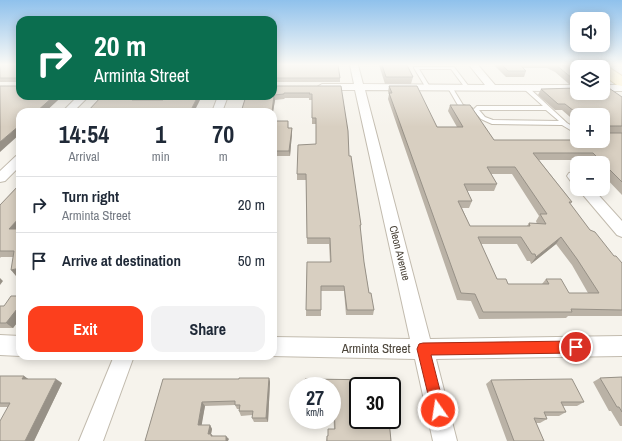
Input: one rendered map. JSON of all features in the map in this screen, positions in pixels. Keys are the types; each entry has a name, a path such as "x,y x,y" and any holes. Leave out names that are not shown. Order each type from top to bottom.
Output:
{"street":[{"path":"312,87 570,88"},
{"name":"Cleon Avenue","path":"359,88 445,441"},
{"path":"610,88 622,88"},
{"path":"71,108 80,100"},
{"path":"0,178 16,162"},
{"path":"591,196 622,231"},
{"path":"0,346 16,346"},
{"name":"Arminta Street","path":"277,348 423,349 622,346"},
{"path":"91,441 122,360"}],"lane":[{"path":"450,88 461,106 468,109 548,108"},
{"path":"526,88 563,123 570,128"},
{"path":"478,108 476,110 483,118 492,122 563,123"}],"building":[{"path":"0,86 16,86 16,100 50,100 40,108 16,108 16,128 0,142"},
{"path":"277,86 341,86 348,131 349,156 351,156 361,225 364,262 369,293 371,293 374,310 347,310 344,286 321,286 321,310 306,310 307,262 331,262 330,238 307,238 306,174 297,174 298,145 316,144 316,118 312,118 312,94 277,95"},
{"path":"389,86 417,86 437,127 463,127 450,105 470,105 494,140 570,140 570,148 610,148 610,133 622,133 622,182 610,170 610,156 596,156 593,153 533,153 572,202 569,202 590,230 595,232 614,256 616,256 622,263 622,310 571,309 572,312 483,312 475,294 461,293 389,93 392,93","holes":["487,167 515,167 547,214 540,214 546,224 529,223 530,226 470,226 458,201 472,201 464,184 497,184","478,237 521,237 532,254 535,254 536,257 561,237 599,293 569,293 561,279 546,279 549,284 508,284 506,279 497,279"]},
{"path":"570,88 570,100 610,100 610,89 622,97 622,126 610,126 610,108 570,108 565,104 558,104 541,89"},
{"path":"98,100 196,100 192,108 91,108"},
{"path":"245,100 273,100 272,108 242,108"},
{"path":"277,121 288,121 288,128 292,128 289,151 277,151"},
{"path":"16,188 16,221 9,229 16,229 16,269 11,270 14,251 0,251 0,205"},
{"path":"11,296 16,296 16,310 6,323 0,323 0,306 4,306"},
{"path":"0,376 24,376 22,379 56,379 25,441 0,441 0,421 10,403 0,403"},
{"path":"622,377 622,412 619,407 617,407 600,378"},
{"path":"269,378 266,418 252,418 253,411 239,411 240,405 235,405 235,401 202,402 198,425 210,425 208,434 211,434 211,436 226,436 226,441 145,441 163,379"},
{"path":"341,379 349,380 349,429 390,429 391,441 327,441 328,429 341,429"},
{"path":"572,379 584,402 561,402 566,412 544,412 547,419 534,418 544,441 514,441 491,380"}],"route":[{"path":"438,410 423,349 576,347"}]}
